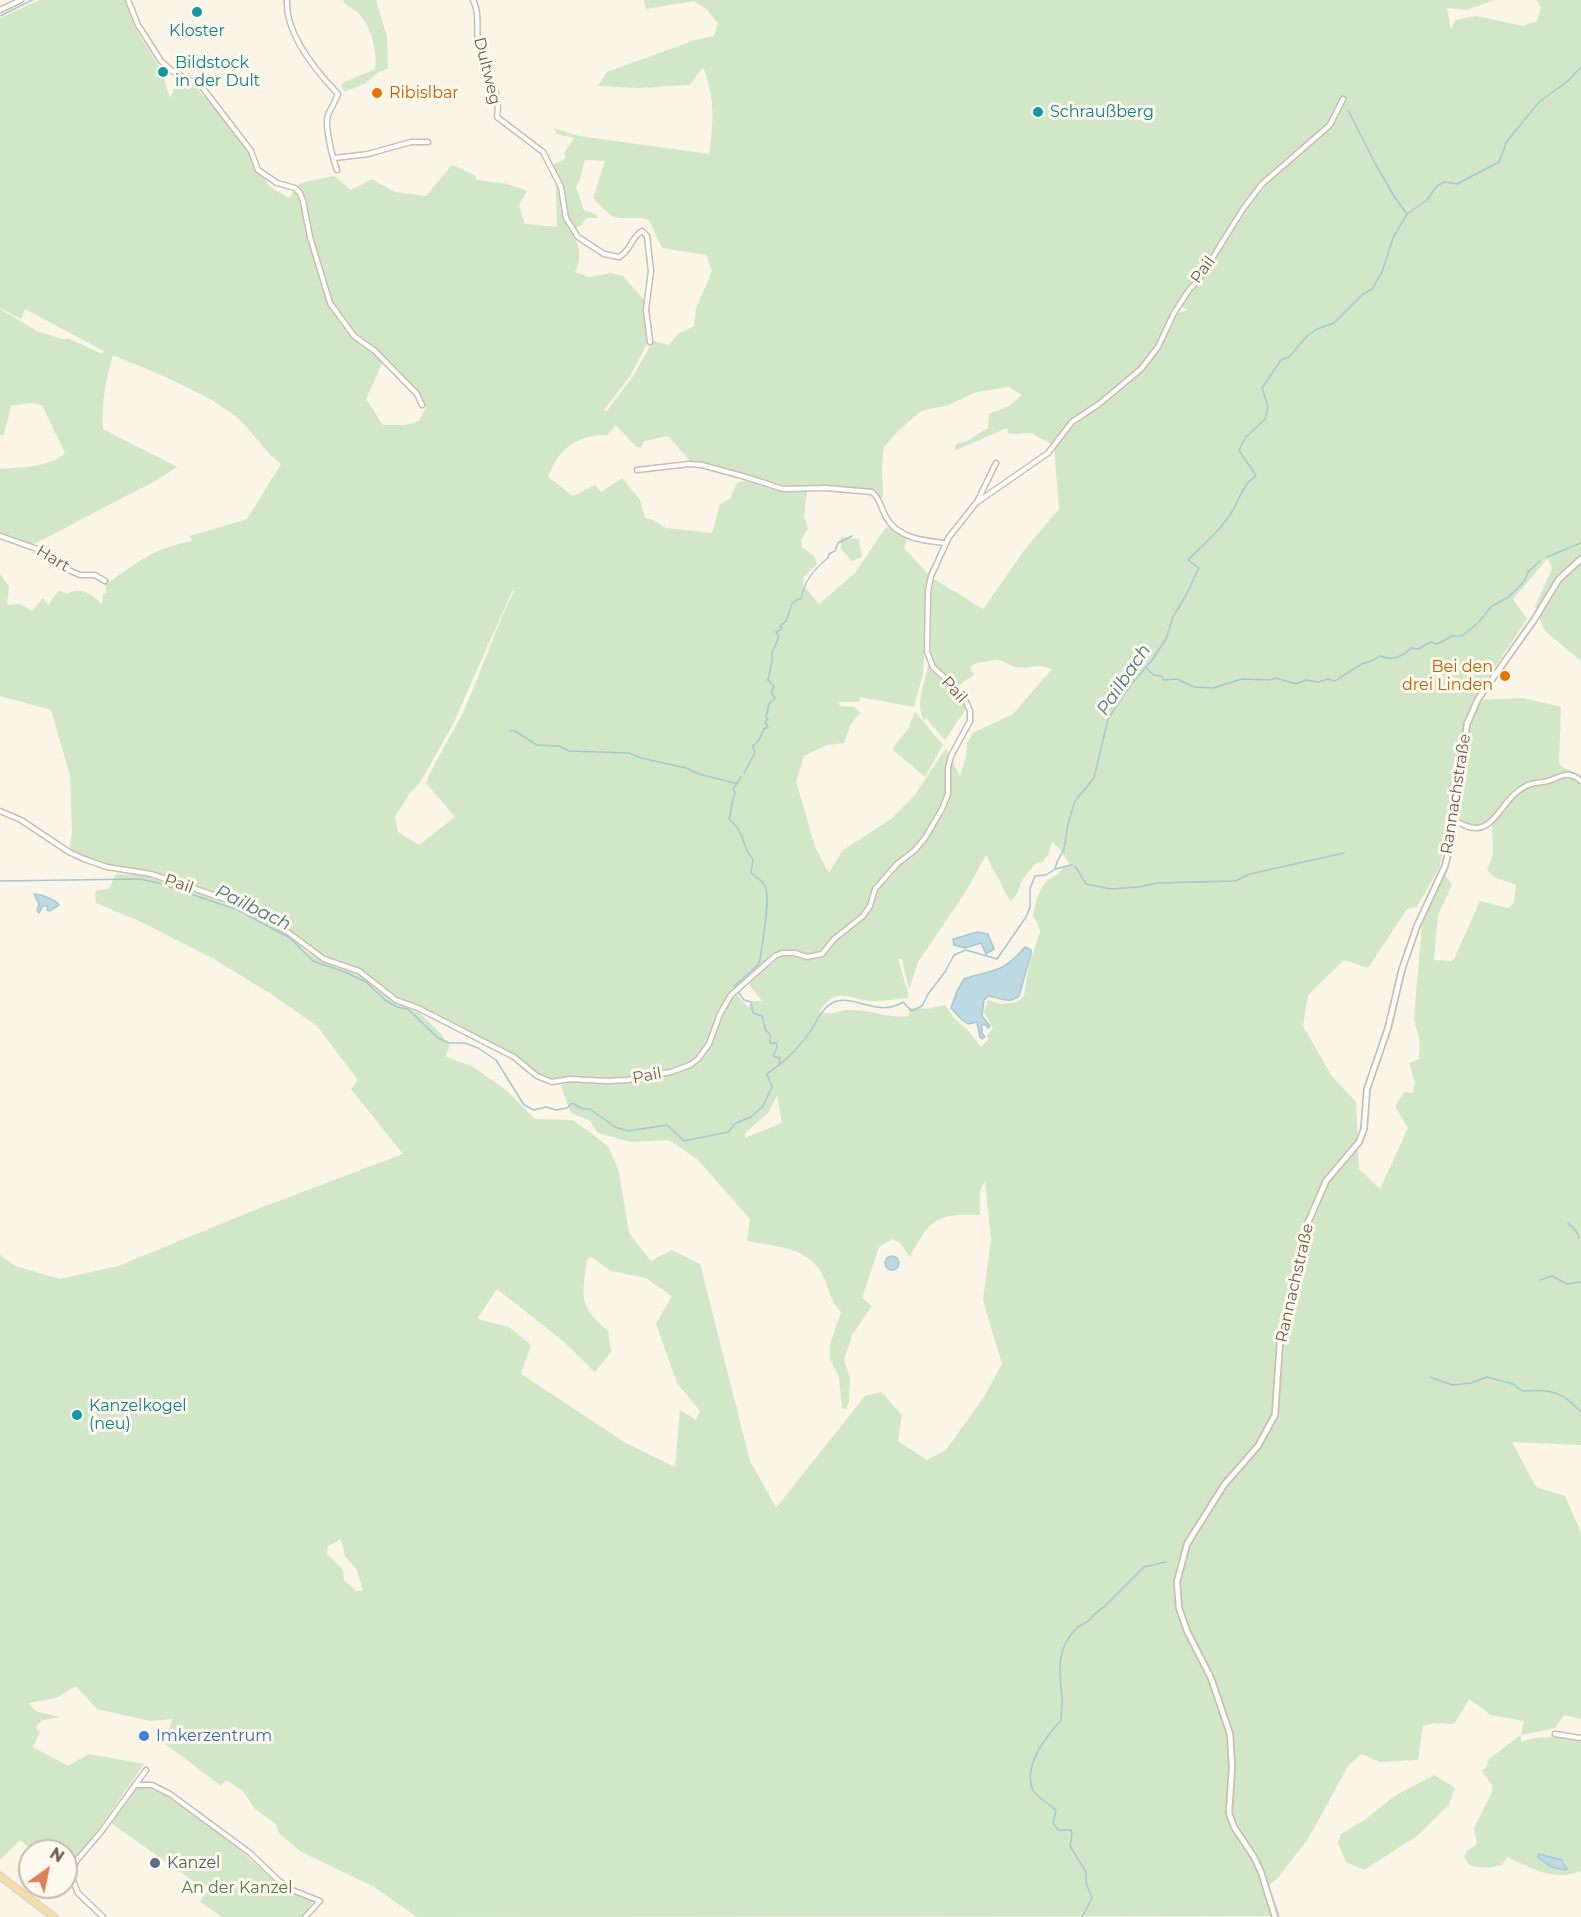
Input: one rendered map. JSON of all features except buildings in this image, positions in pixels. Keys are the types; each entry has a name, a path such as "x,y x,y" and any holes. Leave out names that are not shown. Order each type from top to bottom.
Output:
{"main road":[{"path":"0,1876 54,1917"}],"street":[{"path":"0,10 21,0"},
{"path":"128,0 138,25 160,61 172,71 202,87 251,151 258,170 277,183 295,188 300,194 330,303 354,336 375,351 417,394 422,405"},
{"path":"287,0 289,22 306,56 323,79 338,94 326,123 329,146 335,158 337,170"},
{"name":"Dultweg","path":"472,0 477,10 479,44 496,96 497,117 543,152 561,187 566,218 578,237 604,254 619,257 628,250 638,233 642,231 647,236 651,280 646,309 650,342"},
{"name":"Pail","path":"0,811 21,820 69,852 84,859 108,867 151,874 240,904 285,930 324,959 359,971 396,1000 418,1008 459,1031 514,1057 531,1072 545,1080 557,1082 578,1079 627,1080 684,1068 698,1059 709,1044 720,1014 731,995 760,967 782,953 807,957 822,954 834,939 863,916 870,906 875,889 897,864 926,838 942,809 948,794 948,768 951,756 970,721 970,711 963,695 933,667 927,652 928,591 931,576 945,543 976,503 1043,457 1072,422 1099,404 1141,369 1158,347 1174,313 1189,290 1200,279 1256,190 1330,125 1343,99"},
{"path":"335,158 368,154 411,142 428,142"},
{"name":"Pail","path":"976,503 996,463"},
{"path":"637,470 689,464 702,465 783,489 872,492 877,496 886,517 895,528 923,541 945,543"},
{"name":"Hart","path":"0,536 46,552 59,566 80,575 95,575 105,580"},
{"name":"Rannachstraße","path":"1275,1917 1261,1872 1234,1827 1229,1813 1232,1767 1230,1734 1211,1678 1187,1631 1179,1608 1177,1582 1187,1544 1224,1485 1258,1446 1275,1415 1280,1341 1294,1296 1307,1225 1326,1181 1359,1142 1364,1129 1369,1080 1388,1028 1398,982 1413,936 1444,866 1465,735 1474,705 1534,620 1559,579 1581,559"},
{"path":"1453,819 1464,827 1478,829 1490,823 1505,802 1529,784 1550,781 1567,774 1574,775 1581,781"},
{"path":"1555,1734 1581,1738"},
{"path":"103,1917 78,1893 73,1882 72,1870 77,1860 146,1770"},
{"path":"135,1785 152,1785 170,1794 245,1849 279,1881 292,1890 316,1898 320,1902 305,1917"}],"green space":[{"path":"40,0 125,0 137,31 161,69 170,98 178,79 196,88 216,109 246,149 270,187 289,198 300,183 334,176 351,190 372,179 395,192 426,196 452,165 476,176 476,180 508,184 527,191 519,205 525,224 557,227 556,188 558,185 550,167 566,158 564,153 574,138 557,134 554,128 579,136 709,154 712,110 710,89 703,67 690,85 639,88 598,86 607,72 695,40 714,36 718,23 706,9 694,1 646,9 644,0 1495,0 1466,10 1447,8 1451,30 1455,20 1476,16 1523,26 1537,21 1541,7 1536,0 1581,0 1581,661 1544,630 1535,606 1552,569 1548,558 1513,599 1527,619 1473,700 1523,698 1561,707 1559,763 1564,768 1581,775 1581,1445 1512,1442 1536,1487 1565,1496 1581,1533 1581,1719 1564,1715 1555,1728 1521,1735 1524,1721 1491,1715 1469,1699 1454,1724 1433,1723 1423,1726 1418,1760 1380,1762 1361,1754 1348,1766 1308,1839 1276,1880 1269,1885 1280,1916 417,1917 374,1887 300,1851 279,1833 276,1824 255,1809 243,1791 226,1780 221,1786 163,1742 173,1719 150,1721 97,1709 76,1686 56,1698 29,1703 35,1711 60,1717 43,1720 37,1725 36,1729 40,1732 33,1747 68,1766 89,1754 144,1764 78,1857 78,1839 18,1839 18,1842 0,1860 0,1255 15,1266 60,1279 118,1266 260,1208 403,1154 351,1089 358,1080 317,1026 214,959 139,921 96,903 95,891 109,889 116,874 149,876 242,908 288,934 307,952 360,975 393,1002 420,1013 450,1046 445,1056 473,1067 506,1090 535,1119 573,1120 608,1146 619,1172 629,1233 651,1261 672,1250 700,1264 750,1461 776,1508 865,1396 881,1392 902,1415 898,1441 927,1460 946,1450 984,1397 1002,1364 983,1300 991,1240 985,1181 980,1191 980,1215 953,1215 936,1221 923,1234 910,1257 900,1243 892,1239 879,1247 862,1298 872,1306 852,1335 844,1360 850,1378 849,1401 846,1409 842,1408 839,1377 830,1359 830,1344 841,1312 834,1303 816,1265 808,1258 789,1249 747,1241 750,1219 697,1159 669,1140 631,1142 598,1133 589,1120 571,1113 561,1086 571,1080 622,1083 677,1074 699,1062 699,1059 684,1068 671,1072 627,1080 570,1079 557,1082 545,1080 531,1072 514,1057 418,1008 396,1000 359,971 324,959 285,930 240,904 151,874 107,867 69,852 72,832 70,775 51,710 0,696 0,574 9,586 7,605 20,604 32,611 43,598 48,605 59,590 67,594 77,591 86,592 102,605 103,594 107,592 105,585 146,557 166,548 192,541 190,536 247,519 281,464 240,420 221,406 207,397 113,355 105,391 103,429 177,467 157,480 36,543 30,544 0,535 0,469 43,464 65,453 42,405 29,403 11,406 4,434 0,436 0,309 37,331 62,339 70,339 102,354 104,351 25,309 21,319 0,308 0,18","holes":["585,160 605,161 593,198 615,217 649,220 662,248 706,255 712,271 696,309 694,326 678,334 669,345 653,341 632,378 606,412 604,410 630,376 649,340 644,318 644,300 623,276 611,273 589,277 575,272 579,262 579,251 571,230 582,225 586,218 597,218 597,215 584,210 576,187","1268,176 1267,184 1237,217 1239,221 1202,279 1191,290 1181,306 1188,310 1175,314 1163,341 1153,356 1136,375 1071,425 1054,448 1059,509 1026,548 983,609 934,579 931,593 931,658 947,678 959,685 974,675 970,667 978,662 997,660 1015,667 1042,666 1052,669 1013,714 973,733 967,743 966,757 960,776 946,748 914,796 891,819 843,850 829,873 815,847 796,781 804,756 827,745 844,743 850,725 860,713 855,707 840,706 839,702 859,702 860,697 914,707 923,674 929,575 904,548 908,536 886,527 855,573 819,604 803,585 804,577 817,564 814,556 802,547 801,540 808,529 804,516 807,491 778,490 749,479 737,483 730,499 720,504 712,533 666,528 645,518 640,500 622,478 601,492 595,485 573,496 548,477 552,467 570,446 587,437 607,435 616,425 635,446 641,448 644,441 668,436 691,462 712,464 779,486 875,490 880,498 883,497 884,447 900,429 921,411 949,405 976,392 1009,387 1022,395 1009,406 989,414 988,428 967,441 956,444 954,451 1007,428 1009,434 1031,433 1053,445 1065,427 1118,387 1139,368 1158,344 1176,309 1176,303 1179,304 1189,287 1199,278 1236,216 1259,184","384,359 417,393 426,407 419,421 406,425 383,425 366,399","512,591 514,591 465,708 426,783 455,817 419,845 398,832 395,817 409,794 421,781 454,722","1450,815 1476,826 1494,816 1493,855 1487,870 1494,877 1516,885 1514,903 1508,908 1480,901 1454,959 1451,961 1434,960 1438,915 1452,885 1445,874 1422,924 1414,1018 1420,1043 1419,1059 1409,1063 1415,1083 1413,1093 1404,1092 1395,1106 1408,1128 1380,1189 1359,1169 1356,1102 1331,1075 1303,1026 1308,995 1344,960 1368,968 1407,909 1417,907 1439,868 1451,822 1448,819","1052,842 1059,848 1071,867 1063,868 1048,880 1039,892 1033,916 1040,932 1029,965 1024,996 1018,1002 1001,1004 988,1000 984,1012 993,1028 987,1035 988,1040 981,1047 945,1005 927,1009 908,1008 909,1016 902,1017 859,1010 819,1012 836,996 869,1001 907,998 909,996 898,959 902,959 909,990 918,962 966,891 986,855 1010,901 1037,862 1042,863 1048,855","782,953 794,953 807,958 791,955 776,957 747,982 762,1001 752,1001 748,1007 735,993 761,966 771,959","726,1006 710,1044 722,1012","777,1095 782,1123 745,1138 745,1133 768,1113","591,1257 611,1271 646,1278 672,1296 656,1324 677,1383 700,1411 696,1420 680,1410 675,1467 626,1443 521,1374 531,1345 509,1327 477,1319 497,1289 563,1341 595,1372 611,1352 608,1331 591,1314 584,1300 587,1260","341,1539 345,1556 357,1570 363,1591 356,1591 344,1580 343,1570 327,1554 328,1546"]},
{"path":"343,0 376,0 387,36 388,68 377,73 366,83 344,92 341,84 375,69 376,62 372,39 366,24 362,17 347,6"},
{"path":"841,537 859,539 862,557 852,561 841,549"},
{"path":"928,664 960,694 968,706 945,740 926,718 924,721 921,714 920,701"},
{"path":"915,712 943,745 925,777 892,749 908,729"},
{"path":"1521,1735 1521,1742 1534,1738 1551,1737 1581,1741 1581,1871 1571,1874 1552,1874 1507,1857 1502,1865 1481,1868 1469,1865 1464,1857 1467,1851 1477,1844 1474,1828 1492,1792 1492,1785 1481,1770 1485,1769 1490,1758","holes":["1539,1854 1562,1860 1567,1869 1550,1866 1538,1856"]},
{"path":"1434,1775 1455,1788 1449,1805 1417,1836 1364,1870 1346,1862 1338,1843 1341,1834 1366,1819 1393,1797"},
{"name":"An der Kanzel","path":"146,1787 166,1795 228,1839 273,1880 291,1891 314,1900 302,1917 222,1917 200,1902 207,1891 111,1823 136,1788"}],"water":[{"path":"34,894 55,901 59,905 50,911 47,910 48,906 43,906 39,913 37,911 39,904"},
{"path":"978,932 988,934 994,949 986,954 981,943 965,948 954,945 953,939"},
{"path":"1025,947 1031,950 1031,954 1019,996 1008,1000 988,996 984,1000 982,1016 990,1026 988,1028 982,1024 982,1033 985,1037 982,1039 977,1022 968,1024 951,1008 957,991 964,979 1004,966"},
{"path":"892,1256 897,1258 899,1263 897,1268 892,1270 887,1268 885,1263 887,1258"},
{"path":"1539,1854 1562,1860 1567,1869 1551,1867 1538,1857"}],"waterway":[{"path":"0,16 32,0"},
{"name":"Pailbach","path":"0,881 140,879 238,910 290,938 313,961 366,982 385,1000 397,1007 408,1009 438,1038 449,1043 465,1043 478,1048 496,1060 524,1105 534,1110 546,1107 556,1110 567,1108 572,1103 583,1109 590,1109 615,1127 628,1131 667,1125 684,1141 728,1132 736,1123 751,1117 763,1106 772,1087 767,1074 797,1049 829,1005 842,1000 884,1008 903,1002 912,1011 922,1006 954,955 966,950 997,959 1026,917 1030,907 1030,889 1035,876 1046,875 1055,869 1064,849 1075,801 1094,778 1108,719 1166,639 1173,617 1199,568 1188,560 1223,524 1245,487 1256,476 1239,450 1245,438 1265,419 1268,407 1262,388 1281,360 1289,357 1307,336 1317,329 1334,323 1363,294 1372,289 1382,272 1393,238 1407,214 1426,201 1437,186 1444,182 1457,184 1499,162 1507,141 1539,102 1568,81 1581,67"},
{"path":"1348,110 1376,165 1406,213"},
{"path":"744,773 755,753 753,746 764,729 768,727 765,722 768,719 766,717 769,704 775,698 771,692 774,687 768,680 772,653 779,637 776,632 782,629 780,626 786,621 792,604 801,599 807,581 814,571 828,558 829,554 835,551 838,543 852,536"},
{"path":"1547,557 1581,543"},
{"path":"1146,668 1164,680 1177,679 1194,687 1213,688 1242,679 1270,680 1276,678 1296,684 1306,680 1335,681 1359,665 1380,656 1397,657 1411,648 1418,649 1431,642 1437,644 1452,636 1462,636 1478,623 1492,606 1507,598 1517,589 1525,580 1528,572 1540,561"},
{"path":"510,731 515,731 537,745 559,746 569,751 629,753 735,783"},
{"path":"735,988 734,986 757,966 760,960 767,900 765,886 751,873 753,859 746,849 739,830 729,819 735,793 733,789 741,777"},
{"path":"1075,866 1086,884 1111,889 1157,883 1235,881 1250,874 1344,853"},
{"path":"1055,869 1072,865"},
{"path":"738,992 744,1000 751,1002 753,1013 762,1016 766,1031 770,1034 770,1043 776,1043 777,1047 773,1056 780,1058 779,1063"},
{"path":"1568,1223 1579,1238"},
{"path":"1540,1280 1552,1276 1567,1284 1581,1282"},
{"path":"1430,1377 1452,1385 1471,1383 1487,1377 1513,1384 1522,1391 1548,1391 1568,1400 1581,1412"},
{"path":"1082,1917 1092,1898 1086,1883 1086,1872 1070,1846 1071,1830 1058,1830 1053,1823 1056,1810 1033,1791 1030,1779 1031,1770 1038,1751 1061,1720 1061,1659 1062,1651 1071,1635 1104,1607 1144,1567 1166,1562"}],"place":[{"name":"Kloster","path":"197,12"},
{"name":"Bildstock in der Dult","path":"163,72"},
{"name":"Ribislbar","path":"377,93"},
{"name":"Schraußberg","path":"1038,112"},
{"name":"Bei den drei Linden","path":"1505,676"},
{"name":"Kanzelkogel (neu)","path":"77,1415"},
{"name":"Imkerzentrum","path":"144,1736"},
{"name":"Kanzel","path":"155,1863"}]}
